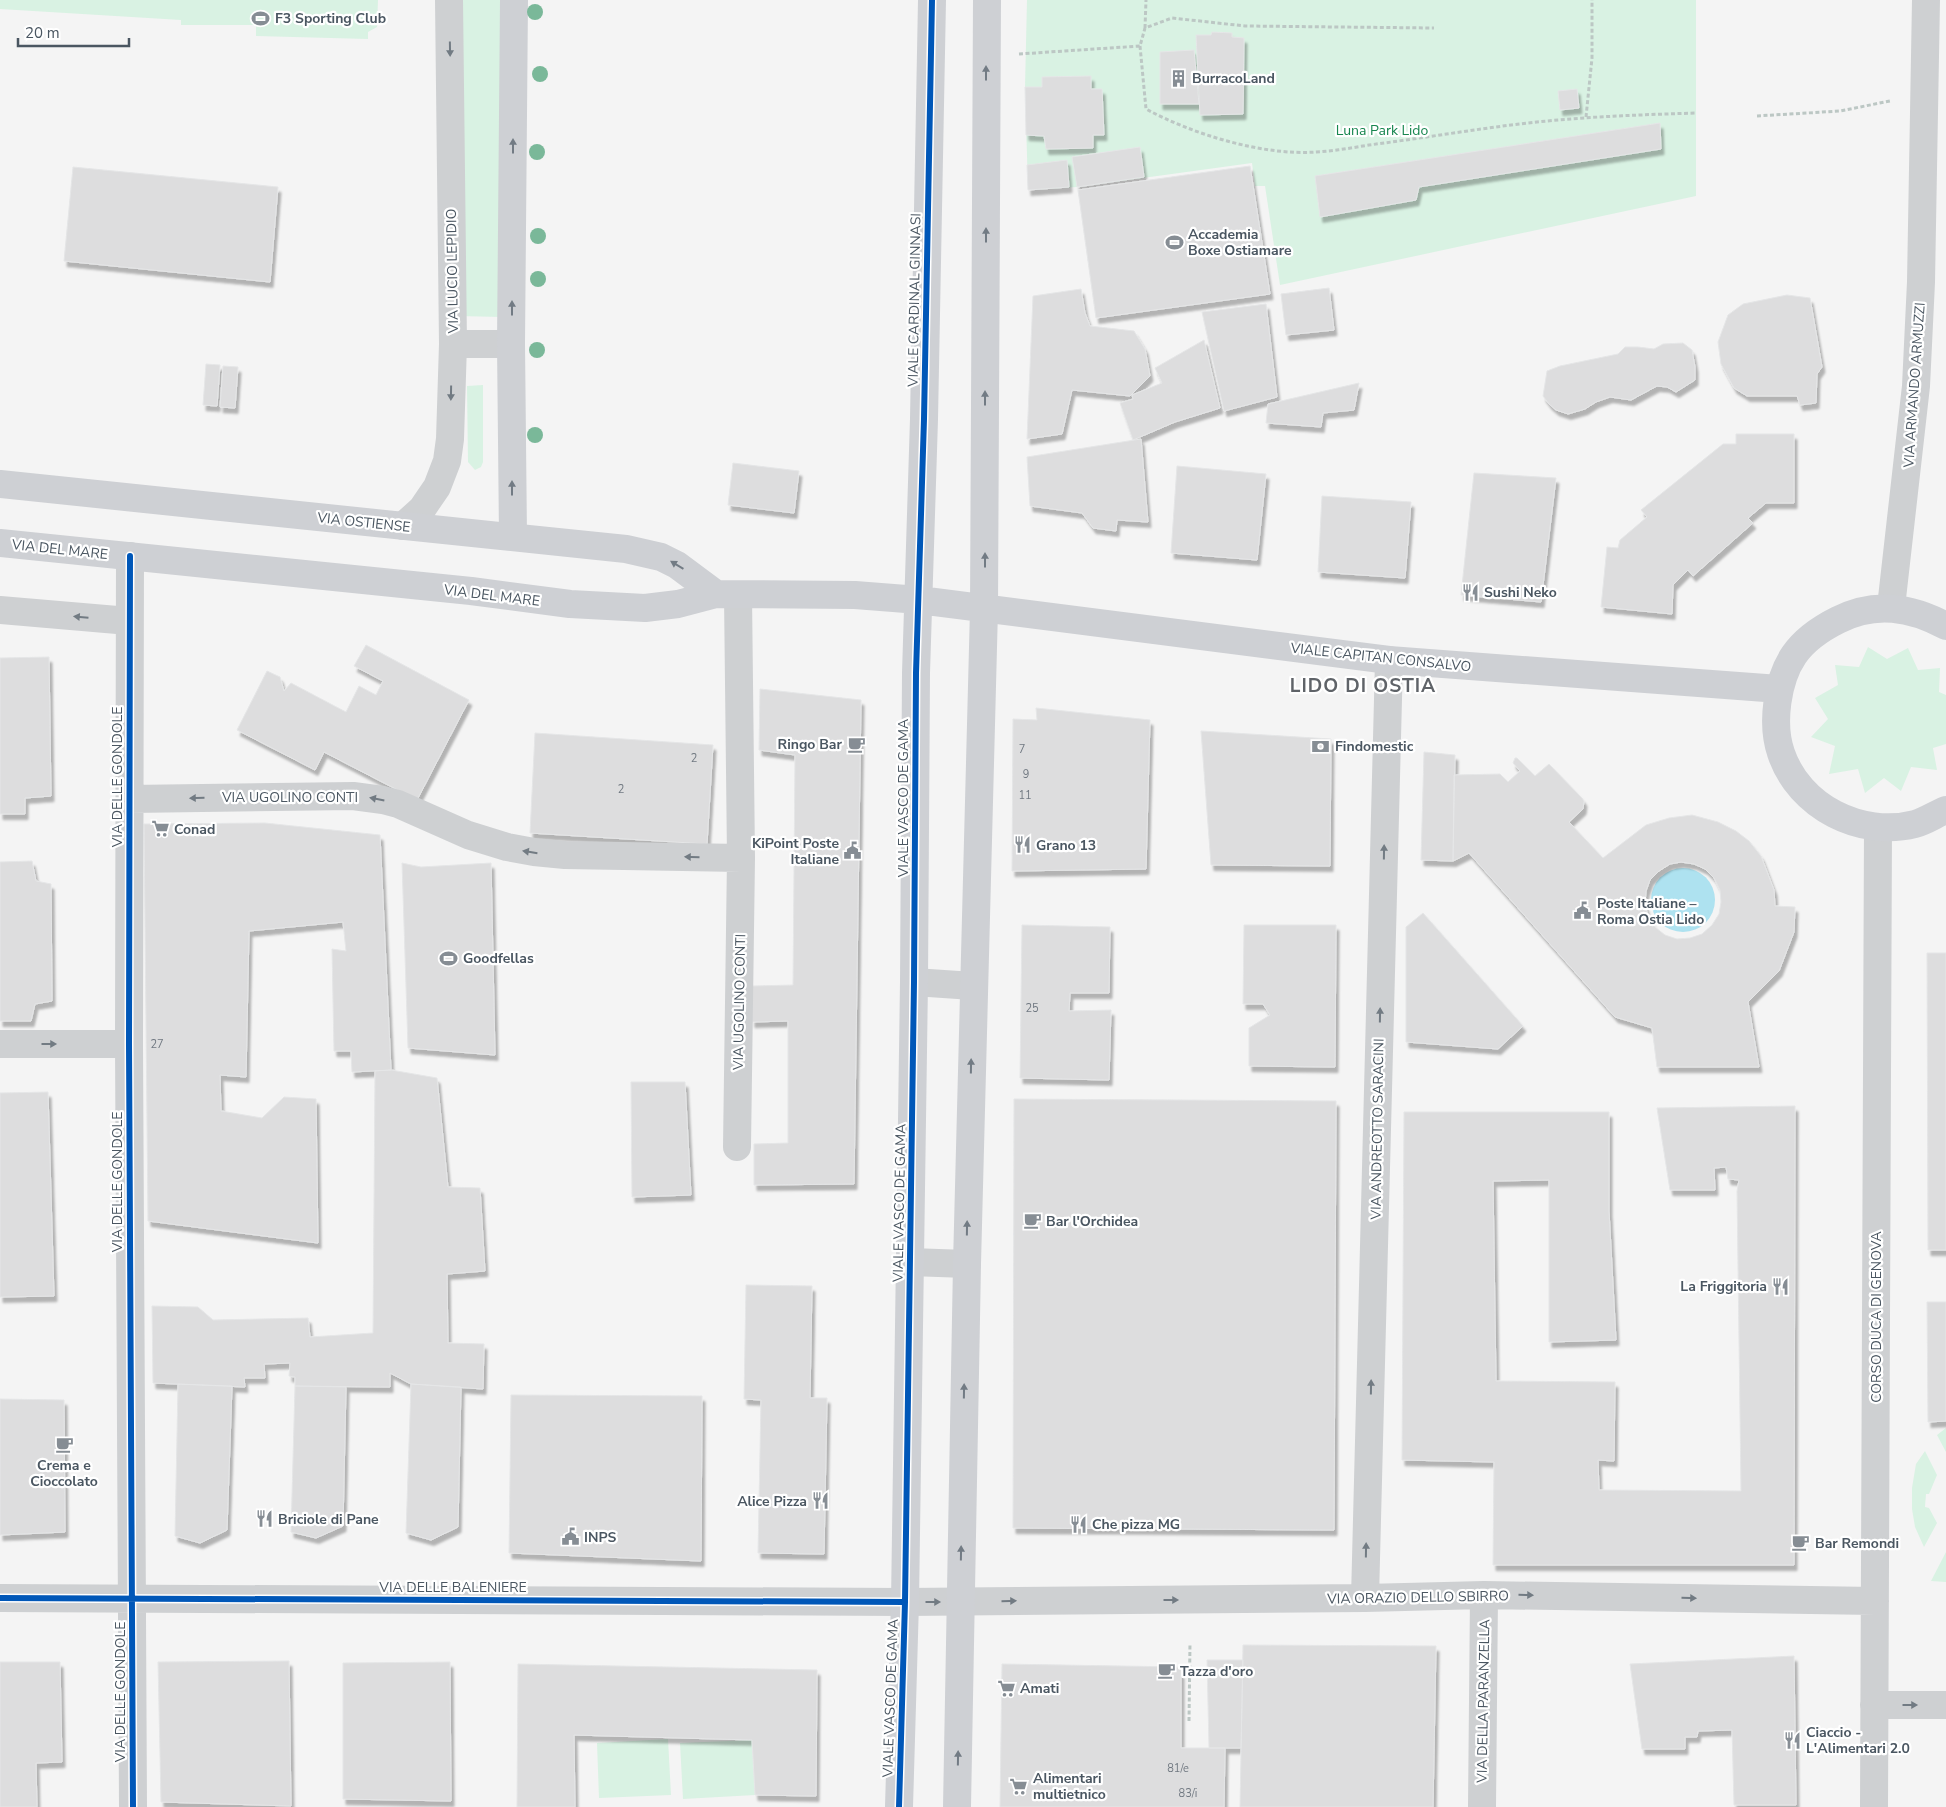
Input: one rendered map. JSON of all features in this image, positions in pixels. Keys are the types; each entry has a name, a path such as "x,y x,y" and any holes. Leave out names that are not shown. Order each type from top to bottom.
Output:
{"street":[{"name":"VIA LUCIO LEPIDIO","path":"403,526 428,502 437,487 447,461 450,438 452,344 449,0"},
{"path":"513,537 511,344 514,0"},
{"name":"VIALE CARDINAL GINNASI","path":"919,600 932,0"},
{"path":"957,1807 973,986 984,609 987,0"},
{"name":"VIA ARMANDO ARMUZZI","path":"1891,607 1916,386 1920,320 1935,159 1924,95 1926,0"},
{"path":"452,344 511,344"},
{"name":"VIA OSTIENSE","path":"0,484 626,549 661,557 727,595"},
{"name":"VIA DEL MARE","path":"0,543 471,591 570,604 645,608 727,595 856,595 919,600 984,609"},
{"name":"VIA DELLE GONDOLE","path":"130,556 129,1044 133,1807"},
{"name":"VIA UGOLINO CONTI","path":"727,595 741,858 737,1147"},
{"name":"VIALE VASCO DE GAMA","path":"899,1807 905,1602 914,982 916,673 919,600"},
{"path":"1946,626 1919,613 1891,607 1854,612 1820,628 1794,655 1779,689 1775,721 1781,753 1796,782 1818,805 1847,821 1878,828 1915,824 1946,810"},
{"name":"VIALE CAPITAN CONSALVO","path":"984,609 1389,660 1779,689"},
{"path":"0,610 129,622"},
{"name":"VIA ANDREOTTO SARACINI","path":"1366,1598 1389,660"},
{"name":"VIA UGOLINO CONTI","path":"130,799 368,797 405,806 494,844 534,852 565,855 741,858"},
{"name":"CORSO DUCA DI GENOVA","path":"1874,1807 1878,828"},
{"path":"914,982 973,986"},
{"path":"0,1044 129,1044"},
{"name":"VIALE VASCO DE GAMA","path":"910,1262 967,1264"},
{"name":"VIA ORAZIO DELLO SBIRRO","path":"960,1602 1484,1595 1875,1600"},
{"name":"VIA DELLA PARANZELLA","path":"1482,1807 1484,1595"},
{"name":"VIA DELLE BALENIERE","path":"0,1598 905,1602"},
{"name":"VIALE VASCO DE GAMA","path":"905,1602 960,1602"},
{"path":"1874,1705 1946,1705"}],"path":[{"path":"1146,0 1145,28 1140,46 1146,109 1187,127 1244,146 1315,153 1511,125 1586,117 1696,113"},
{"path":"1586,117 1592,58 1592,0"},
{"path":"1145,28 1172,18 1245,26 1434,28"},
{"path":"1026,54 1140,46"},
{"path":"1757,116 1840,111 1924,95"},
{"path":"1188,1720 1190,1643"}],"green space":[{"name":"F3 Sporting Club","path":"0,0 378,0 377,27 368,32 368,39 256,36 256,25 181,25 181,20 0,9"},
{"path":"458,0 503,0 502,317 458,316"},
{"name":"Luna Park Lido","path":"1027,0 1696,0 1696,196 1280,285 1265,186 1255,186 1252,163 1077,187 1028,190 1025,87"},
{"path":"483,385 483,462 481,467 475,470 468,462 467,386"},
{"path":"1868,647 1887,659 1908,648 1918,670 1940,668 1939,692 1946,695 1946,744 1933,748 1937,770 1911,767 1901,791 1884,778 1865,793 1858,769 1829,774 1835,746 1811,737 1828,719 1815,698 1838,685 1835,665 1859,667"},
{"path":"1946,1428 1946,1452 1937,1435"},
{"path":"1925,1451 1937,1475 1929,1494 1926,1494 1925,1507 1929,1508 1937,1523 1924,1547 1915,1527 1912,1509 1912,1488 1916,1464"},
{"path":"1946,1552 1946,1582 1931,1581"},
{"path":"668,1739 671,1795 599,1798 597,1743"},
{"path":"752,1740 755,1795 683,1799 680,1743"}],"water":[{"path":"1683,868 1701,874 1709,882 1715,900 1709,918 1701,926 1683,932 1665,926 1657,918 1651,900 1657,882 1665,874"}],"building":[{"path":"1212,32 1232,33 1232,37 1244,38 1243,114 1200,115 1196,35 1211,35"},
{"name":"BurracoLand","path":"1194,50 1199,104 1160,104 1160,52"},
{"path":"1091,76 1091,89 1102,89 1104,135 1093,135 1093,148 1046,149 1044,136 1026,135 1025,87 1042,87 1042,77"},
{"path":"1577,89 1579,108 1560,110 1558,91"},
{"path":"1660,123 1661,149 1419,187 1416,200 1320,217 1315,176"},
{"path":"1140,147 1144,177 1077,187 1072,157"},
{"path":"1067,160 1069,187 1028,190 1027,165"},
{"name":"Accademia Boxe Ostiamare","path":"1250,166 1270,294 1096,318 1078,190"},
{"path":"73,167 278,187 270,282 64,261"},
{"path":"1329,288 1334,330 1286,335 1281,294"},
{"path":"1081,289 1085,313 1090,326 1134,331 1145,349 1150,376 1130,396 1072,390 1062,434 1027,439 1033,296"},
{"path":"1787,295 1810,298 1822,367 1817,374 1816,403 1800,405 1797,396 1747,396 1734,388 1721,364 1718,342 1728,315 1743,304"},
{"path":"1266,304 1277,397 1224,411 1202,312"},
{"path":"1204,340 1220,408 1175,422 1133,440 1120,403 1133,399 1132,395 1162,383 1155,368"},
{"path":"1683,343 1692,350 1695,380 1676,392 1667,387 1657,386 1631,400 1610,397 1596,402 1585,409 1568,414 1556,410 1543,396 1547,371 1560,366 1618,354 1625,347 1654,349 1663,344"},
{"path":"206,364 220,365 217,406 203,405"},
{"path":"223,366 238,367 235,408 220,407"},
{"path":"1359,383 1354,410 1323,413 1321,427 1266,423 1268,404"},
{"path":"1736,434 1794,434 1794,503 1766,503 1748,518 1753,523 1693,576 1688,570 1673,585 1672,614 1601,607 1607,547 1618,548 1620,540 1647,517 1641,510 1723,444 1736,444"},
{"path":"1141,439 1148,522 1117,520 1116,531 1093,528 1082,513 1030,506 1027,457"},
{"path":"733,463 799,471 794,513 728,505"},
{"path":"1177,466 1266,474 1257,560 1171,553"},
{"path":"1474,473 1556,478 1541,602 1461,595"},
{"path":"1322,496 1411,502 1405,578 1318,572"},
{"path":"366,645 469,700 417,800 324,752 315,770 237,730 267,671 280,677 284,691 291,683 346,712 359,686 376,695 383,681 354,666"},
{"path":"49,657 51,796 25,798 25,814 0,814 0,658"},
{"path":"760,689 861,700 854,1184 754,1185 754,1144 788,1143 788,1021 752,1022 752,986 793,985 795,755 759,750"},
{"path":"1036,708 1150,720 1146,869 1012,871 1013,719 1037,720"},
{"path":"1201,731 1331,739 1330,866 1211,865"},
{"path":"535,733 713,745 707,844 530,833"},
{"path":"1424,752 1455,755 1453,861 1421,860"},
{"name":"Poste Italiane – Roma Ostia Lido","path":"1515,758 1517,758 1535,776 1549,764 1582,798 1584,801 1583,809 1569,822 1603,858 1646,825 1669,818 1692,815 1718,822 1736,831 1749,841 1761,856 1774,890 1775,906 1795,907 1794,932 1779,971 1748,1002 1759,1067 1657,1067 1652,1028 1615,1017 1469,853 1453,861 1454,775 1500,774 1508,782 1520,771 1513,763","holes":["1681,862 1694,864 1705,869 1714,878 1720,890 1719,914 1712,925 1702,934 1690,938 1677,939 1665,935 1655,927 1648,916 1645,904 1646,891 1650,880 1670,864"]},
{"path":"265,823 380,835 391,1070 352,1072 351,1051 334,1051 332,949 346,951 343,922 249,931 246,1077 220,1075 221,1111 262,1118 284,1097 316,1099 318,1243 148,1221 144,824"},
{"path":"32,861 36,881 51,884 52,1001 35,1004 31,1021 0,1021 0,862"},
{"name":"Goodfellas","path":"402,863 421,867 491,863 495,1055 408,1048"},
{"path":"1423,913 1523,1026 1498,1049 1406,1042 1406,927"},
{"path":"1022,925 1110,927 1109,993 1070,993 1069,1011 1111,1010 1109,1080 1020,1078"},
{"path":"1244,925 1336,925 1335,1067 1249,1066 1249,1028 1270,1015 1263,1004 1243,1004"},
{"path":"1927,953 1946,953 1946,1250 1928,1250"},
{"path":"391,1070 437,1078 448,1187 480,1188 485,1271 447,1274 448,1343 484,1344 483,1389 411,1384 390,1373 390,1387 295,1386 295,1377 289,1376 290,1363 264,1364 265,1378 244,1378 245,1387 153,1383 152,1306 198,1307 213,1320 308,1318 310,1337 373,1333 375,1071"},
{"path":"631,1082 685,1082 691,1195 632,1197"},
{"path":"48,1092 54,1296 0,1297 0,1093"},
{"path":"1014,1099 1336,1101 1334,1530 1013,1528"},
{"path":"1795,1106 1794,1565 1493,1565 1494,1462 1402,1460 1404,1112 1609,1112 1609,1211 1616,1340 1549,1342 1549,1180 1493,1181 1496,1381 1615,1382 1614,1461 1598,1460 1599,1490 1741,1491 1737,1191 1739,1180 1728,1179 1726,1167 1714,1168 1715,1190 1670,1190 1657,1108"},
{"path":"746,1285 812,1286 810,1398 827,1398 824,1554 758,1553 761,1400 744,1399"},
{"path":"1927,1302 1946,1302 1946,1421 1928,1422"},
{"path":"178,1384 232,1386 227,1530 200,1543 175,1536"},
{"path":"411,1384 461,1387 458,1527 431,1540 406,1533"},
{"path":"295,1386 346,1387 343,1526 316,1538 291,1532"},
{"path":"511,1395 702,1396 701,1561 509,1553"},
{"path":"0,1399 64,1400 65,1532 0,1535"},
{"path":"1243,1645 1436,1646 1433,1807 1240,1807"},
{"path":"1794,1656 1796,1805 1734,1805 1732,1730 1698,1731 1697,1737 1685,1737 1685,1749 1642,1749 1630,1664"},
{"path":"1207,1660 1243,1660 1241,1748 1209,1748"},
{"path":"289,1661 291,1806 161,1802 158,1662"},
{"path":"0,1662 60,1662 62,1762 36,1763 37,1807 0,1807"},
{"path":"450,1662 451,1801 343,1799 343,1663"},
{"path":"518,1664 817,1670 816,1796 755,1795 752,1740 574,1735 575,1807 517,1807"},
{"path":"1002,1664 1181,1667 1181,1748 1225,1748 1224,1807 1000,1807"}],"cycle path":[{"path":"899,1807 905,1602 914,982 916,673 924,419 932,0"},
{"path":"130,556 129,1044 133,1807"},
{"path":"0,1598 905,1602"}],"place":[{"name":"F3 Sporting Club","path":"261,18"},
{"name":"BurracoLand","path":"1178,78"},
{"name":"Accademia Boxe Ostiamare","path":"1174,242"},
{"name":"Sushi Neko","path":"1470,592"},
{"name":"Ringo Bar","path":"856,744"},
{"name":"Findomestic","path":"1321,746"},
{"name":"Conad","path":"160,829"},
{"name":"Grano 13","path":"1022,845"},
{"name":"KiPoint Poste Italiane","path":"853,851"},
{"name":"Poste Italiane – Roma Ostia Lido","path":"1583,911"},
{"name":"Goodfellas","path":"449,958"},
{"name":"Bar l'Orchidea","path":"1032,1221"},
{"name":"La Friggitoria","path":"1781,1286"},
{"name":"Crema e Cioccolato","path":"64,1445"},
{"name":"Alice Pizza","path":"821,1501"},
{"name":"Briciole di Pane","path":"264,1519"},
{"name":"Che pizza MG","path":"1078,1524"},
{"name":"INPS","path":"570,1537"},
{"name":"Bar Remondi","path":"1801,1543"},
{"name":"Tazza d'oro","path":"1166,1671"},
{"name":"Amati","path":"1006,1688"},
{"name":"Ciaccio - L'Alimentari 2.0","path":"1792,1740"},
{"name":"Alimentari multietnico","path":"1019,1786"}],"district":[{"name":"LIDO DI OSTIA","path":"1363,685"}]}
